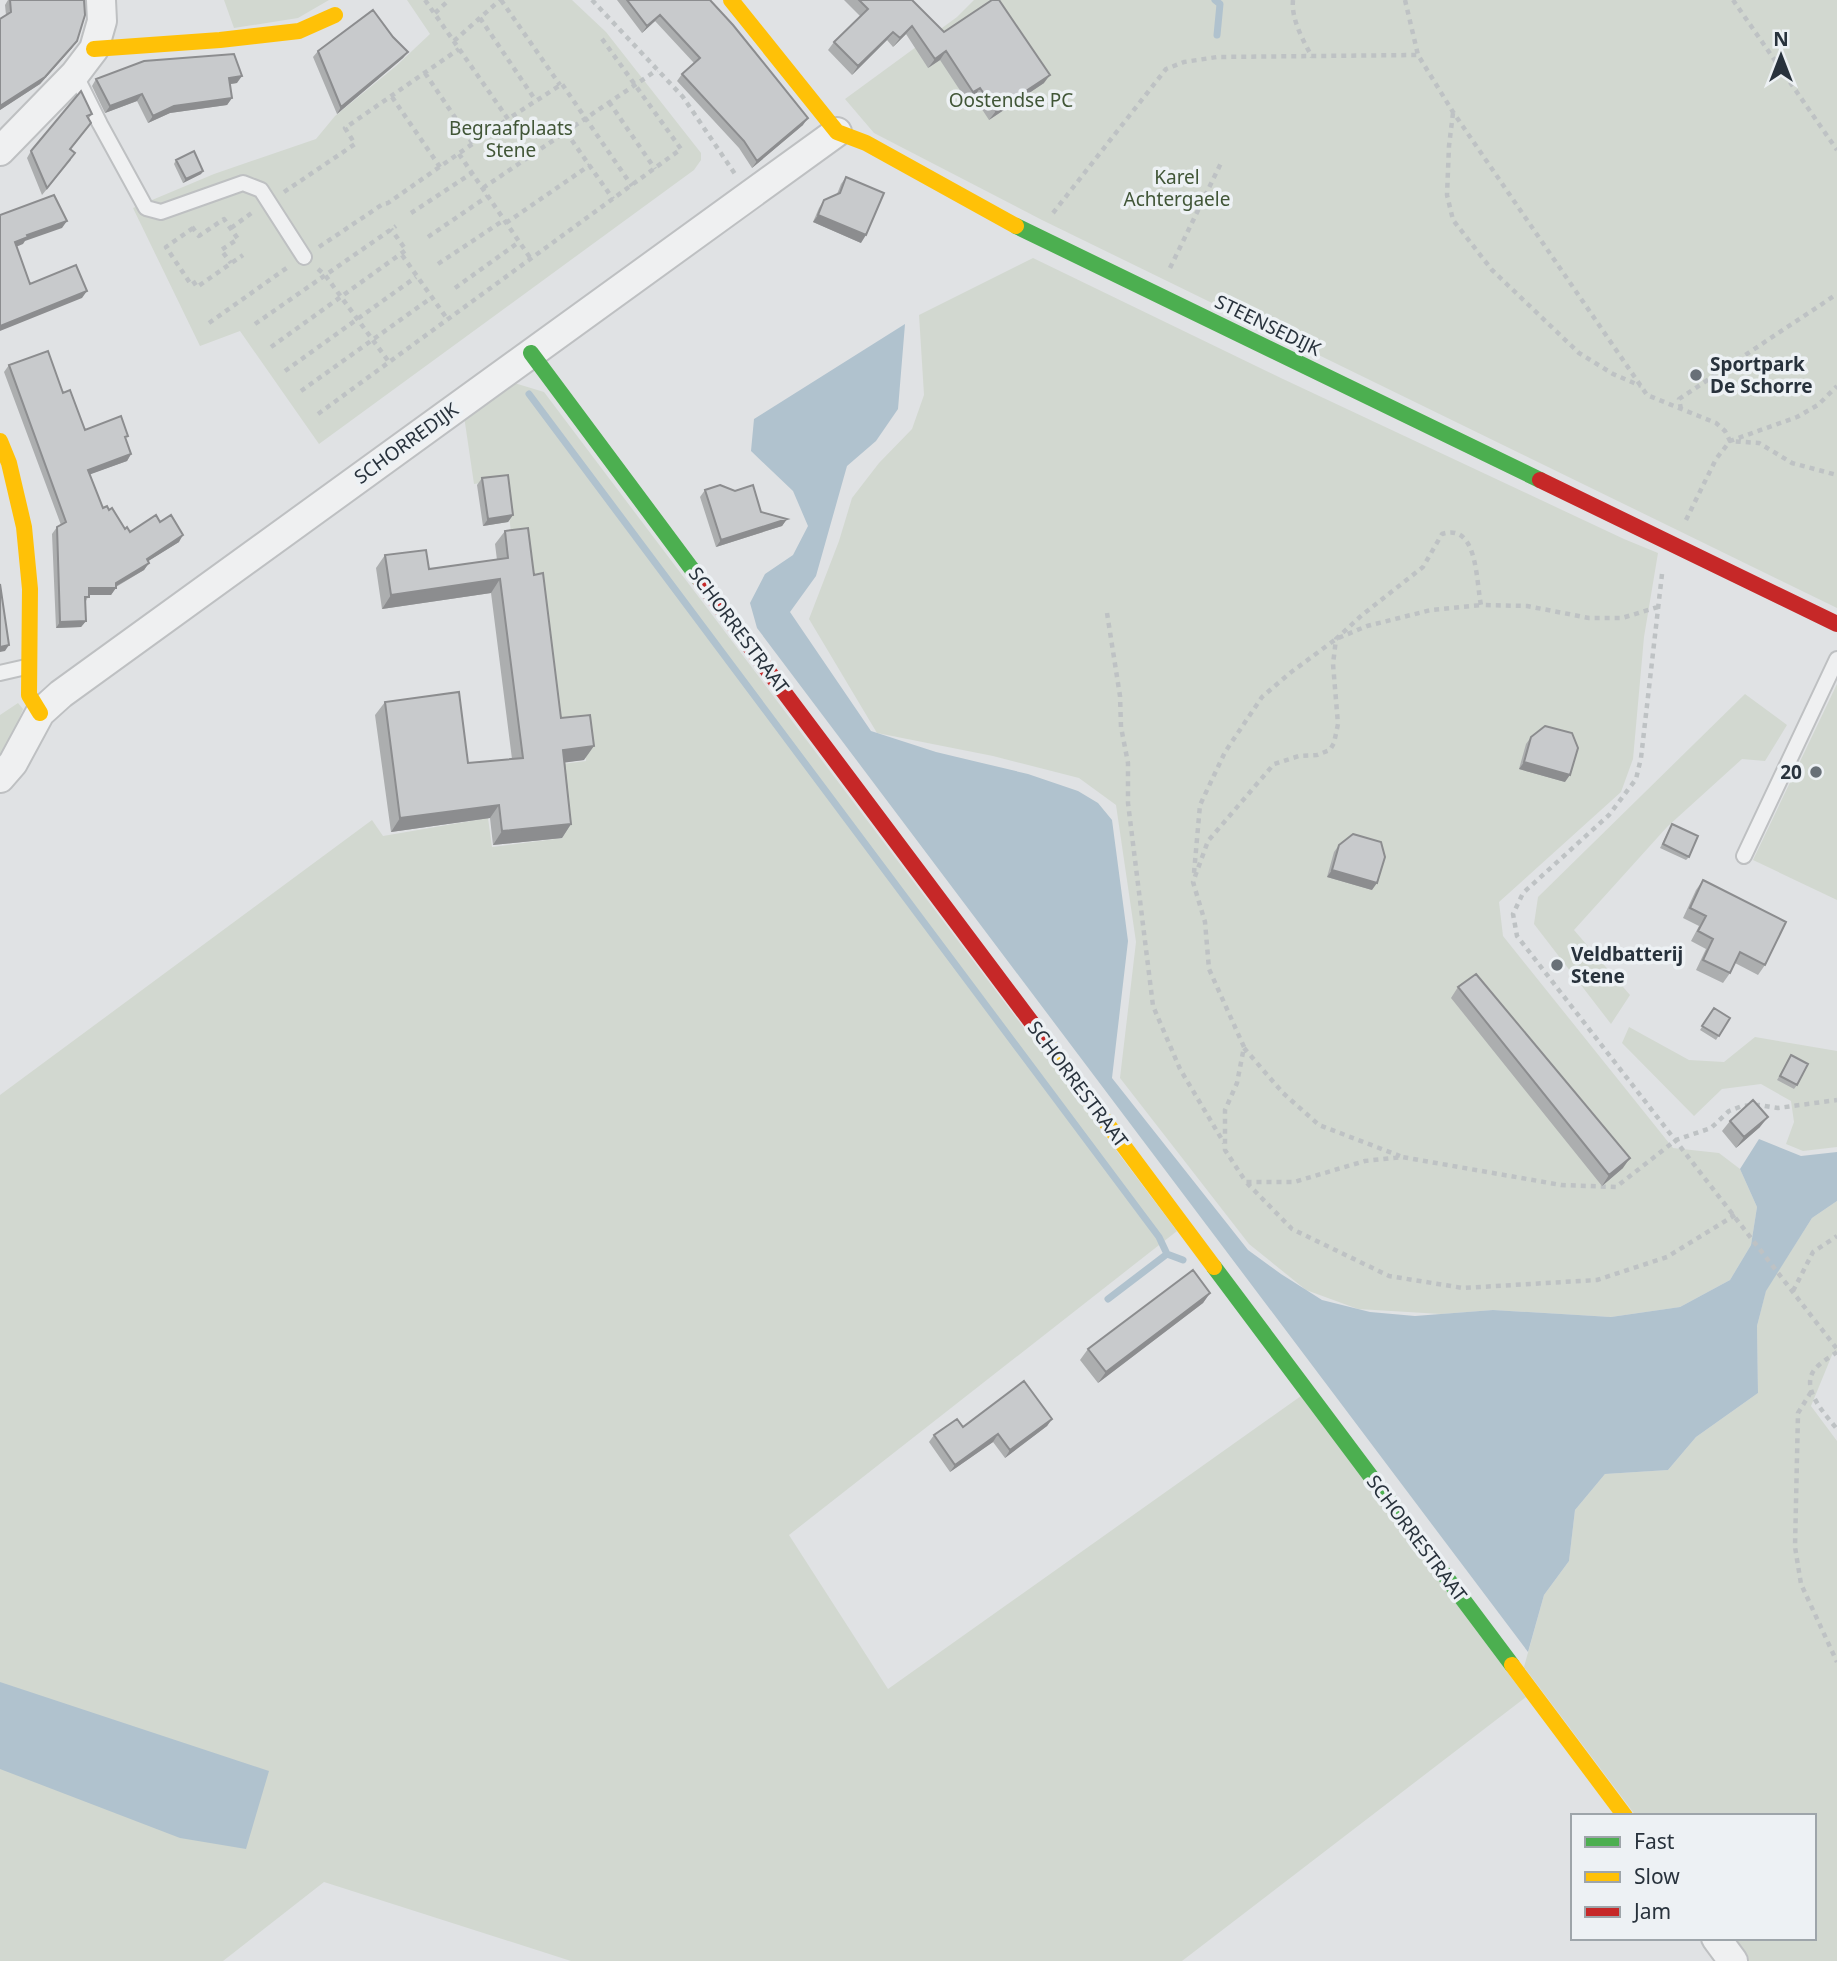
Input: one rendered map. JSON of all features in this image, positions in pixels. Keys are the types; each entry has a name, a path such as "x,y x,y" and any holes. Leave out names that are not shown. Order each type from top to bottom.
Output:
{"street":[{"path":"0,151 75,74 94,49 102,22 100,0"},
{"name":"STEENSEDIJK","path":"731,0 837,132 866,143 894,161 1035,236 1837,624"},
{"path":"94,49 299,31 335,15"},
{"name":"SCHORREDIJK","path":"0,778 13,764 40,713 61,694 837,132"},
{"name":"SCHORRESTRAAT","path":"531,353 1624,1814"},
{"path":"0,441 9,463 24,527 30,589 29,695 40,713"},
{"path":"1717,1940 1733,1961"}],"lane":[{"path":"75,74 146,208 161,212 243,183 261,190 304,257"},
{"path":"1744,856 1837,659"},
{"path":"0,673 30,667"}],"path":[{"path":"425,0 508,119"},
{"path":"435,13 449,0"},
{"path":"454,41 500,0 632,186"},
{"path":"592,0 683,97 750,194"},
{"path":"1293,0 1292,7 1312,57"},
{"path":"1405,0 1418,55 1453,112 1647,395 1716,424 1725,431 1730,441"},
{"path":"1733,0 1837,150"},
{"path":"480,18 536,101"},
{"path":"318,414 681,149 600,36"},
{"path":"231,228 355,144 345,128 459,49"},
{"path":"1035,236 1166,69 1184,62 1217,57 1418,55"},
{"path":"483,188 657,70"},
{"path":"425,74 473,144"},
{"path":"209,323 559,85"},
{"path":"392,97 440,167"},
{"path":"608,102 655,169"},
{"path":"1453,112 1447,195 1453,220 1492,270 1579,353 1613,374 1642,387"},
{"path":"566,132 613,199"},
{"path":"459,153 531,259"},
{"path":"1168,271 1222,161"},
{"path":"438,264 590,166"},
{"path":"411,213 472,173"},
{"path":"428,237 488,196"},
{"path":"178,206 199,236 224,219 238,239 221,250 231,263"},
{"path":"255,324 393,227 406,250 402,255 271,347"},
{"path":"193,228 166,247 190,283 193,281 197,287 243,255"},
{"path":"454,288 519,242"},
{"path":"402,255 447,320"},
{"path":"304,257 325,275 389,362"},
{"path":"285,371 416,276"},
{"path":"1682,410 1679,400 1837,294"},
{"path":"301,391 431,298"},
{"path":"1837,386 1818,405 1797,417 1730,441 1716,459 1670,544 1658,607 1641,758 1636,779 1609,816 1523,893 1513,914 1517,936 1837,1350 1813,1371 1810,1380 1811,1392 1837,1429"},
{"path":"1730,441 1759,443 1792,463 1837,475"},
{"path":"1481,605 1469,544 1462,534 1449,531 1442,534 1423,568 1362,614 1336,639 1262,697 1225,752 1200,805 1194,882 1205,922 1209,970 1244,1047 1283,1093 1319,1125 1402,1157 1561,1185 1616,1187 1676,1140 1711,1128 1729,1111 1742,1106 1778,1108 1837,1100"},
{"path":"1336,639 1367,626 1431,610 1481,605 1527,606 1589,618 1622,618 1658,607"},
{"path":"1107,613 1128,763 1128,803 1153,1006 1180,1069 1225,1144"},
{"path":"1194,882 1208,841 1274,764 1330,750 1338,724 1334,664 1336,639"},
{"path":"1244,1047 1237,1083 1225,1110 1225,1150 1246,1182 1292,1229 1389,1276 1463,1288 1597,1280 1667,1258 1735,1215"},
{"path":"1246,1182 1294,1182 1365,1161 1402,1157"},
{"path":"1793,1291 1813,1252 1837,1236"},
{"path":"1811,1392 1798,1413 1795,1547 1801,1584 1837,1662"}],"green space":[{"path":"224,0 329,0 298,18 234,28"},
{"name":"Begraafplaats Stene","path":"407,0 572,0 606,32 701,153 701,160 694,170 319,444 240,331 200,346 133,208 214,174 316,139 335,116 430,34"},
{"name":"Sportpark De Schorre","path":"974,0 1837,0 1837,608 1042,220 874,133 845,99 957,17"},
{"path":"1033,258 1283,379 1658,553 1644,637 1633,759 1621,792 1499,902 1503,936 1673,1148 1719,1153 1740,1169 1757,1207 1751,1245 1730,1280 1680,1307 1611,1317 1493,1310 1441,1314 1358,1309 1306,1290 1249,1244 1120,1078 1136,942 1116,805 1079,778 993,756 877,733 809,619 839,541 852,498 879,463 912,429 924,395 919,315"},
{"path":"511,382 544,392 1177,1231 789,1535 888,1689 1301,1396 1526,1697 1182,1961 571,1961 324,1882 223,1961 0,1961 0,1095 372,820 383,836 488,818 492,847 563,838 555,765 586,761 582,728 553,730 512,541 505,480 474,484 464,416"},
{"name":"20","path":"1837,684 1837,900 1753,860"},
{"path":"1745,694 1787,725 1765,761 1742,759 1667,827 1574,930 1630,995 1611,1024 1534,924 1538,897"},
{"path":"18,703 23,709 0,767 0,715"},
{"path":"1629,1027 1689,1060 1724,1062 1755,1037 1837,1051 1837,1147 1803,1151 1786,1144 1794,1122 1791,1101 1761,1084 1722,1089 1694,1116 1622,1043"},
{"path":"1837,1201 1837,1351 1832,1355 1811,1406 1837,1441 1837,1961 1744,1961 1728,1940 1816,1940 1816,1814 1634,1814 1524,1667 1544,1595 1569,1561 1575,1510 1605,1474 1668,1470 1696,1437 1758,1393 1757,1326 1766,1290 1812,1218"}],"water":[{"path":"905,324 898,409 876,441 847,466 816,576 790,612 871,731 936,752 1028,774 1078,791 1098,803 1112,820 1128,941 1112,1078 1248,1250 1322,1300 1370,1312 1415,1316 1493,1310 1611,1317 1680,1307 1730,1280 1751,1245 1757,1207 1740,1169 1759,1139 1801,1156 1837,1152 1837,1201 1812,1218 1766,1291 1757,1326 1758,1393 1696,1437 1668,1470 1605,1474 1575,1510 1569,1561 1544,1595 1528,1652 757,628 750,603 765,574 793,555 808,526 793,491 751,451 754,419"},
{"path":"0,1682 269,1771 246,1849 180,1838 0,1769"}],"building":[{"path":"10,0 84,0 85,15 77,41 45,77 0,106 0,19 11,12"},
{"path":"627,0 710,0 808,118 757,161 744,141 682,74 700,58 660,15 647,26"},
{"path":"859,0 912,0 944,32 992,0 999,0 1050,75 996,111 980,88 973,92 946,51 935,59 912,26 900,38 893,32 858,66 834,42 868,9"},
{"path":"373,10 408,52 341,107 318,51"},
{"path":"234,54 242,76 229,78 232,98 174,106 153,116 142,94 110,106 96,79 144,61"},
{"path":"81,91 92,114 87,116 91,123 70,149 75,153 47,188 31,151"},
{"path":"194,151 203,171 186,179 176,160"},
{"path":"846,177 884,193 866,235 818,215 824,200 840,193"},
{"path":"54,195 67,221 15,242 30,284 76,265 87,291 0,326 0,215"},
{"path":"48,351 63,393 70,390 85,430 121,416 131,454 88,470 103,508 112,508 125,529 127,527 130,532 156,515 160,522 171,515 183,535 147,559 149,563 116,583 116,588 89,588 89,597 85,597 86,621 60,622 57,527 66,522 9,365"},
{"path":"508,475 513,515 488,519 482,478"},
{"path":"720,485 735,491 753,485 761,512 787,519 721,540 705,490"},
{"path":"528,528 534,575 543,573 561,718 590,715 594,746 563,750 571,824 502,831 499,805 400,818 385,702 459,692 468,763 523,758 500,579 391,595 385,555 426,550 429,569 508,558 505,531"},
{"path":"0,584 9,645 0,647"},
{"path":"1545,726 1572,733 1578,748 1570,775 1524,762 1531,737"},
{"path":"1672,824 1698,836 1689,857 1663,844"},
{"path":"1353,834 1381,842 1385,857 1377,883 1332,870 1339,845"},
{"path":"1703,880 1786,922 1765,965 1740,952 1730,973 1703,960 1713,939 1698,931 1706,916 1690,908"},
{"path":"1476,974 1630,1158 1609,1175 1458,987"},
{"path":"1714,1008 1730,1018 1719,1036 1702,1026"},
{"path":"1791,1055 1808,1064 1797,1085 1780,1076"},
{"path":"1753,1100 1768,1117 1744,1137 1730,1121"},
{"path":"1193,1270 1210,1293 1106,1372 1088,1349"},
{"path":"1024,1381 1052,1419 1010,1450 998,1434 955,1465 934,1435 957,1419 963,1427"}],"waterway":[{"path":"1215,0 1220,4 1217,35"},
{"path":"529,394 1159,1237 1167,1254"},
{"path":"1108,1299 1167,1254 1183,1260"}],"traffic: fast":[{"path":"1016,226 1540,480"},
{"path":"531,353 700,580"},
{"path":"1214,1267 1512,1665"}],"traffic: slow":[{"path":"731,0 837,132 866,143 1016,226"},
{"path":"94,49 299,31 335,15"},
{"path":"0,441 9,463 24,527 30,589 29,695 40,713"},
{"path":"1044,1039 1214,1267"},
{"path":"1512,1665 1624,1814"}],"traffic: jam":[{"path":"1540,480 1837,624"},
{"path":"700,580 1044,1039"}],"place":[{"name":"Sportpark De Schorre","path":"1696,375"},
{"name":"20","path":"1816,772"},
{"name":"Veldbatterij Stene","path":"1557,965"}],"park label":[{"name":"Oostendse PC","path":"1011,100"},
{"name":"Karel Achtergaele","path":"1177,188"}]}
